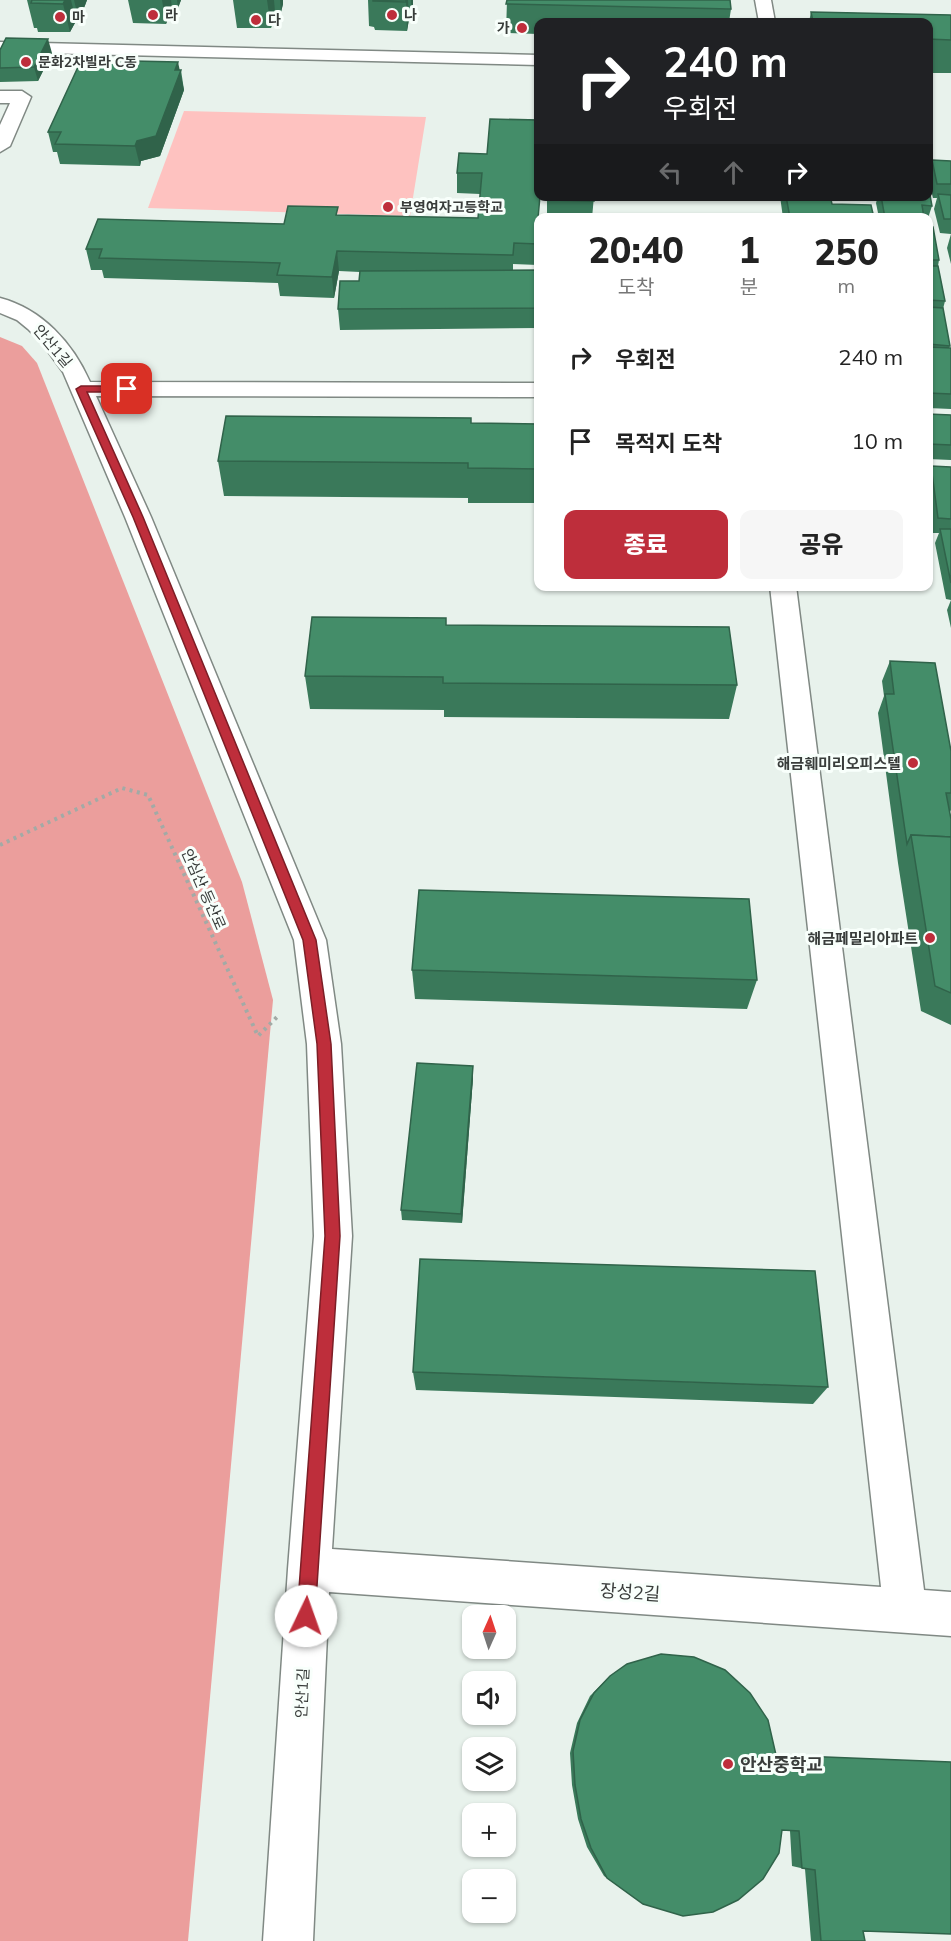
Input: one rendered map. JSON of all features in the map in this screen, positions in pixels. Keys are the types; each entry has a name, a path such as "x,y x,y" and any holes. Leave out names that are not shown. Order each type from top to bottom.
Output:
{"street":[{"path":"763,0 766,18"},
{"path":"0,46 534,60"},
{"path":"0,97 22,98 0,146"},
{"name":"안산1길","path":"0,305 25,315 50,338 74,372 138,517 310,940 324,1044 333,1236 309,1569 288,1941"},
{"path":"81,389 534,390"},
{"path":"784,591 905,1611"},
{"name":"장성2길","path":"309,1569 951,1614"}],"path":[{"name":"안심산 등산로","path":"0,845 122,788 148,795 258,1036 281,1012"}],"shaded area":[{"path":"184,111 426,117 410,216 148,208"},
{"path":"0,337 22,346 37,363 242,882 273,1000 188,1941 0,1941"}],"building":[{"path":"32,0 65,0 63,4 31,3"},
{"path":"406,0 406,2 373,1"},
{"path":"507,0 730,0 731,9 506,4"},
{"path":"811,12 951,15 951,40 933,39 933,18 812,18"},
{"path":"6,38 48,39 34,67 0,68 0,50"},
{"path":"87,60 178,62 175,70 181,70 156,136 137,141 135,146 55,144 61,132 48,132 78,67 84,67"},
{"path":"490,119 534,120 534,201 540,201 538,213 534,213 534,244 514,243 513,255 337,251 332,277 277,275 280,263 99,258 102,249 86,249 98,219 284,224 288,206 338,207 336,215 478,218 482,173 457,173 459,153 487,154"},
{"path":"933,160 951,161 951,184 937,184"},
{"path":"938,194 951,195 951,219 944,219"},
{"path":"787,201 831,201 832,204 871,205 873,213 789,213"},
{"path":"882,201 931,201 932,206 922,205 923,213 884,213"},
{"path":"933,227 939,260 933,260"},
{"path":"933,266 938,266 945,301 933,300"},
{"path":"534,270 534,308 338,309 340,281 359,281 360,271"},
{"path":"933,307 943,308 950,346 933,344"},
{"path":"933,347 951,348 951,394 933,393"},
{"path":"933,414 951,415 951,445 933,444"},
{"path":"226,416 471,418 471,423 534,424 534,469 468,468 468,463 218,461"},
{"path":"933,466 951,467 951,519 938,518"},
{"path":"940,529 951,529 951,583"},
{"path":"312,617 446,618 446,625 729,627 737,685 443,683 443,677 305,676"},
{"name":"해금훼미리오피스텔","path":"890,661 935,663 951,751 951,793 946,793 951,819 951,837 911,835 907,844 885,694 894,694"},
{"path":"911,835 951,837 951,993 935,986"},
{"path":"419,890 749,899 757,980 412,970"},
{"path":"417,1063 473,1066 461,1214 401,1210"},
{"path":"420,1259 815,1271 828,1387 413,1372"},
{"name":"안산중학교","path":"661,1654 694,1657 725,1670 750,1693 768,1720 776,1755 951,1762 951,1934 863,1931 865,1941 821,1941 815,1870 802,1868 799,1831 782,1830 779,1853 763,1879 738,1900 713,1912 683,1916 643,1904 607,1878 591,1848 581,1819 575,1785 573,1751 580,1720 594,1693 610,1676 627,1664"}],"place":[{"name":"라","path":"153,15"},
{"name":"나","path":"392,15"},
{"name":"마","path":"60,17"},
{"name":"다","path":"256,20"},
{"name":"가","path":"522,28"},
{"name":"문화2차빌라 C동","path":"26,62"},
{"name":"부영여자고등학교","path":"388,207"},
{"name":"해금훼미리오피스텔","path":"913,763"},
{"name":"해금페밀리아파트","path":"930,938"},
{"name":"안산중학교","path":"728,1764"}],"route":[{"path":"127,389 81,389 138,517 310,940 324,1044 333,1236 306,1616"}]}
